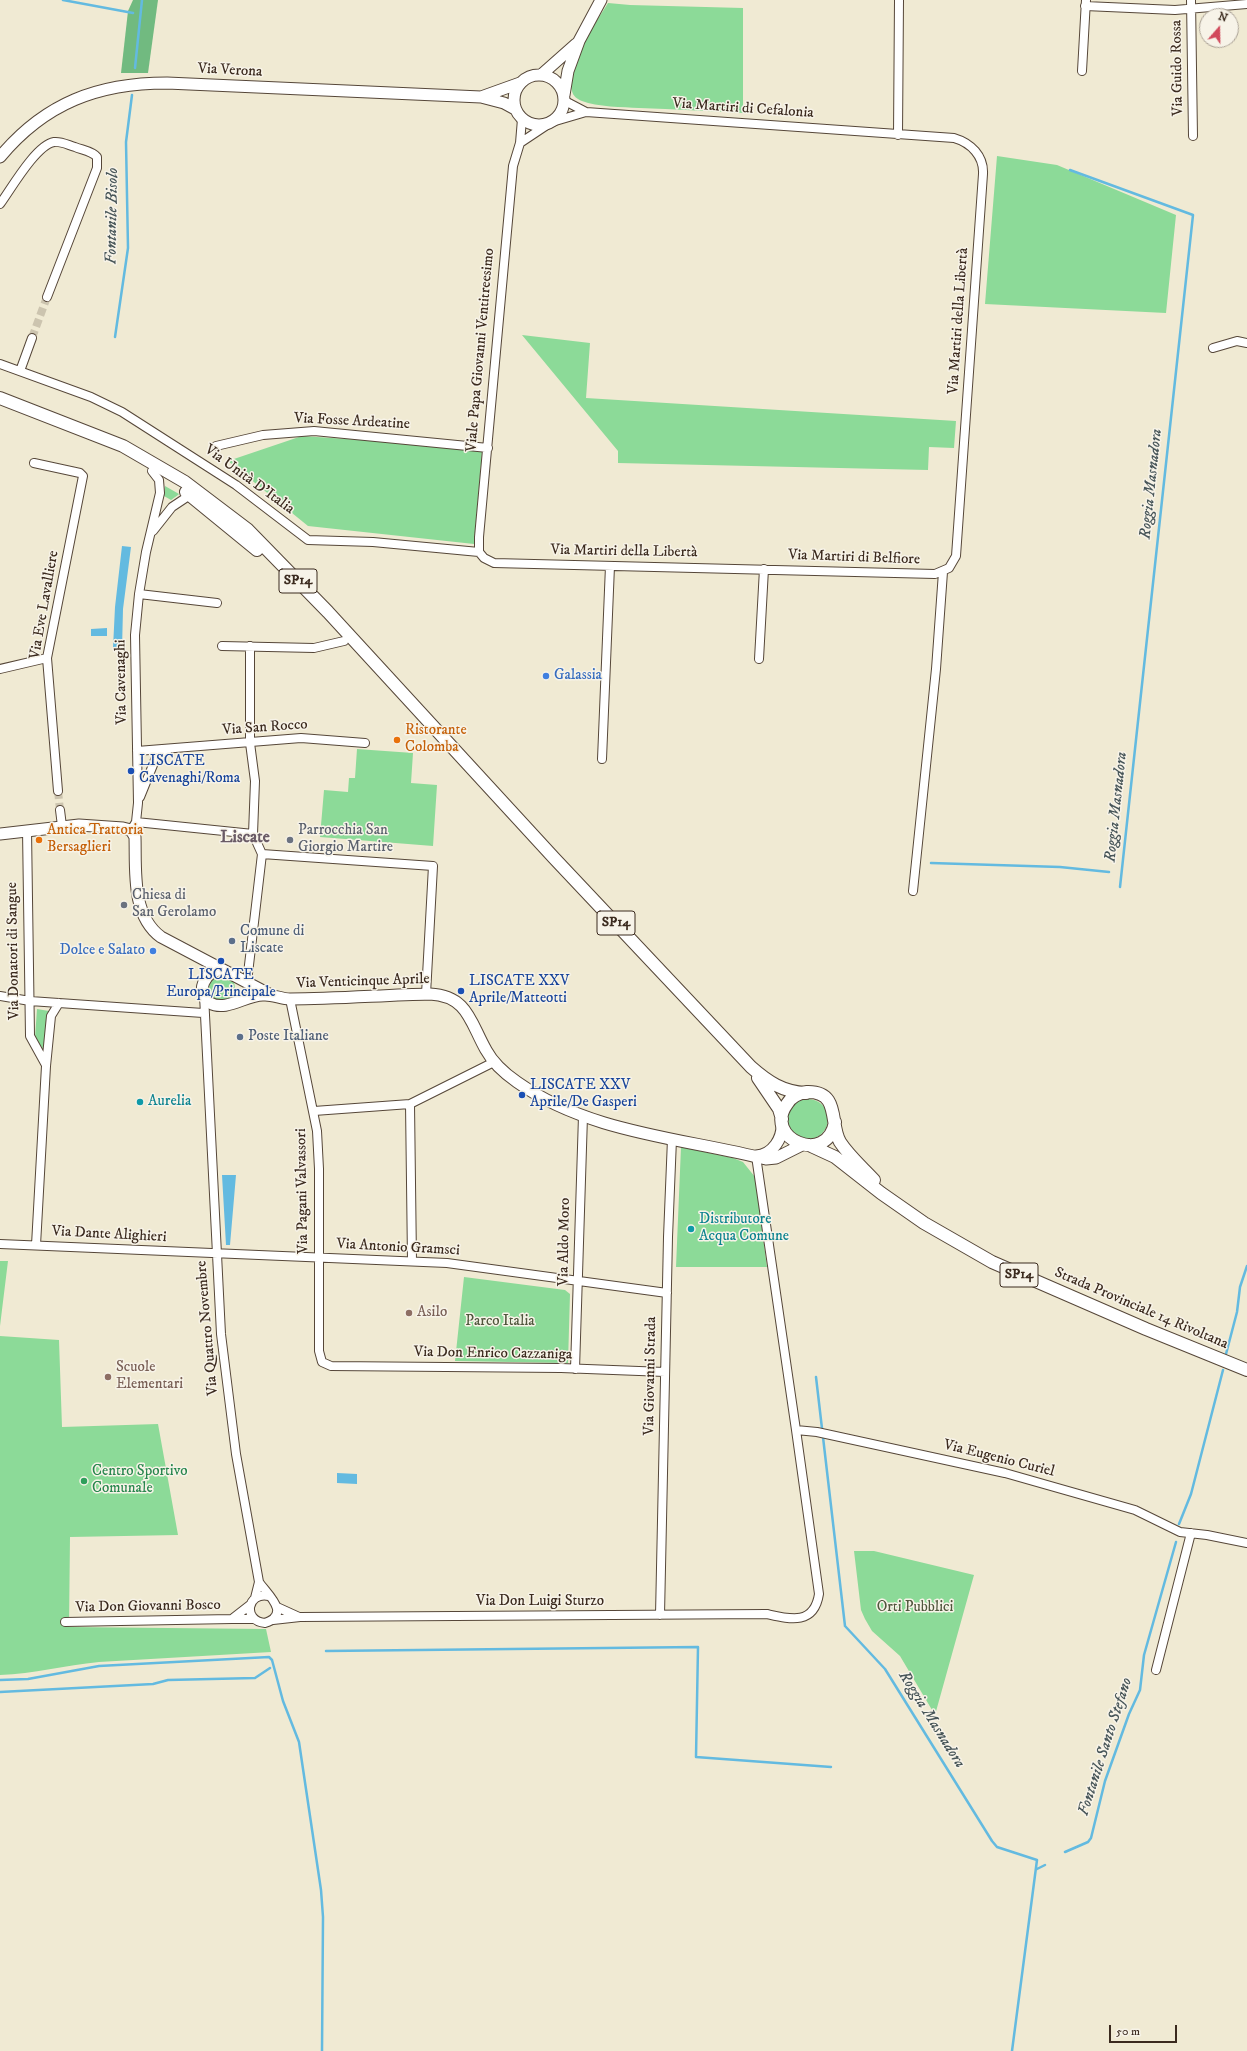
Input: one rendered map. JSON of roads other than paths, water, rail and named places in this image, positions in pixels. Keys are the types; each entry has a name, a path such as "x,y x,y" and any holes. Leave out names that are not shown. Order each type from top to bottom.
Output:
{"main road":[{"name":"Strada Provinciale 14 Rivoltana","path":"0,398 123,446 163,468 204,496 247,529 328,612 751,1067 779,1109 782,1121 789,1137 835,1157 899,1206 958,1244 1020,1275 1247,1370"},
{"name":"Strada Provinciale 14 Rivoltana","path":"80,430 152,471 190,495 257,549 406,708 481,778"},
{"name":"Strada Provinciale 14 Rivoltana","path":"751,1067 776,1086 789,1091 818,1094 828,1101 833,1109 836,1136 843,1146 899,1206"},
{"path":"782,1121 783,1110 789,1100 798,1094 806,1092"},
{"path":"806,1145 819,1143 826,1139 832,1132 835,1122"}],"street":[{"path":"520,143 550,123 563,110 568,71 579,40 601,0"},
{"path":"898,135 899,0"},
{"name":"Via Guido Rossa","path":"1191,0 1193,136"},
{"path":"1082,71 1085,3 1175,10 1247,4"},
{"path":"541,75 579,40"},
{"path":"550,123 534,125 522,119 515,109 514,95 520,83 530,77 541,75 556,81 564,98"},
{"name":"Via Verona","path":"0,157 31,125 60,106 88,93 128,85 167,83 482,97 504,103 515,109"},
{"name":"Via Verona","path":"482,97 520,83"},
{"name":"Via Martiri di Cefalonia","path":"564,98 586,112"},
{"name":"Via Martiri di Cefalonia","path":"550,123 586,112 898,135"},
{"name":"Viale Papa Giovanni Ventitreesimo","path":"481,555 488,448 513,166 520,143 522,119"},
{"name":"Via Martiri della Libertà","path":"898,135 954,138 962,140 976,152 983,164 956,556 949,568 943,572"},
{"path":"0,204 26,168 40,151 50,143 63,143 91,153 97,157 97,168 47,297"},
{"path":"20,371 32,338"},
{"path":"1214,348 1237,341 1247,343"},
{"name":"Via Unità D'Italia","path":"0,364 91,397 122,412 236,485 308,540 373,542 481,555"},
{"name":"Via Fosse Ardeatine","path":"216,446 263,435 314,431 488,448"},
{"name":"Via Eve Lavalliere","path":"34,463 80,473 83,476 47,658 58,791"},
{"name":"Via Cavenaghi","path":"134,826 138,803 138,751 134,654 139,594 160,487 158,478 152,471"},
{"name":"Via Cavenaghi","path":"151,533 172,507 190,495"},
{"name":"Via Martiri della Libertà","path":"481,555 494,563 764,570"},
{"path":"602,759 610,566"},
{"path":"759,659 764,570"},
{"name":"Via Martiri di Belfiore","path":"764,570 935,574 943,572"},
{"path":"913,891 936,669 943,572"},
{"path":"139,594 217,603"},
{"path":"222,646 318,648 344,641"},
{"path":"0,996 30,1001 203,1013 209,1007 236,1001 244,992 247,982 262,854 253,834 255,781 250,743 250,646"},
{"path":"0,669 47,658"},
{"name":"Via San Rocco","path":"138,751 168,750 312,737 365,743"},
{"path":"138,803 154,761 168,750"},
{"path":"60,810 62,826"},
{"path":"0,834 62,826 87,825 123,828 134,826 197,829 253,834"},
{"path":"134,826 138,897 144,915 152,929 161,937 235,976 240,990 236,1001"},
{"name":"Via Donatori di Sangue","path":"27,830 30,1036 46,1066"},
{"path":"262,854 433,866 426,994"},
{"path":"199,957 204,973 204,995 207,1001 218,1005"},
{"path":"204,983 206,977 211,971 223,970"},
{"name":"Via Venticinque Aprile","path":"235,976 273,996"},
{"name":"Via Venticinque Aprile","path":"236,1001 261,995 290,999 426,994 446,996 461,1005 469,1015 485,1048 494,1062 508,1076 530,1091 554,1104 583,1116 625,1128 766,1159 774,1159 806,1145"},
{"name":"Via Quattro Novembre","path":"204,995 203,1013 221,1334 228,1395 259,1582 255,1598"},
{"name":"Via Pagani Valvassori","path":"290,999 314,1110 319,1156 319,1351 322,1362"},
{"path":"36,1245 46,1066 51,1016 59,1003"},
{"path":"314,1110 410,1104 494,1062"},
{"path":"410,1104 412,1261"},
{"name":"Via Aldo Moro","path":"575,1369 583,1116"},
{"path":"782,1121 781,1133 776,1144 766,1154 756,1156 796,1430"},
{"name":"Via Giovanni Strada","path":"660,1615 672,1139"},
{"name":"Via Dante Alighieri","path":"0,1244 216,1254"},
{"name":"Via Antonio Gramsci","path":"216,1254 459,1264 667,1293"},
{"name":"Via Don Enrico Cazzaniga","path":"322,1362 331,1366 575,1369 666,1372"},
{"name":"Via Eugenio Curiel","path":"796,1430 817,1432 1015,1475 1135,1510 1177,1531 1247,1543"},
{"name":"Via Don Luigi Sturzo","path":"273,1620 300,1617 767,1614 780,1618 794,1619 807,1614 816,1604 818,1594 796,1430"},
{"path":"1156,1670 1191,1533"},
{"name":"Via Quattro Novembre","path":"259,1582 269,1596"},
{"path":"260,1596 269,1596 276,1602 278,1607 276,1616 273,1620 265,1623 254,1619 251,1615 250,1605 255,1598 260,1596"},
{"name":"Via Don Giovanni Bosco","path":"232,1619 250,1605"},
{"name":"Via Don Luigi Sturzo","path":"278,1607 300,1617"},
{"name":"Via Don Giovanni Bosco","path":"65,1622 254,1619"}],"water":[{"path":"122,546 131,547 123,609 122,649 113,648 115,607"},
{"path":"107,628 107,636 91,636 91,629"},
{"path":"222,1175 236,1175 230,1245 226,1245"},
{"path":"337,1473 357,1474 357,1484 337,1483"}],"waterway":[{"path":"63,0 133,13"},
{"name":"Fontanile Bisolo","path":"135,68 142,0"},
{"name":"Fontanile Bisolo","path":"115,337 128,248 126,142 132,95"},
{"name":"Roggia Masnadora","path":"1070,170 1193,215 1120,887"},
{"path":"931,863 1060,867 1109,872"},
{"name":"Fontanile Santo Stefano","path":"1226,1354 1237,1312 1240,1287 1247,1266"},
{"name":"Fontanile Santo Stefano","path":"1179,1524 1191,1494 1223,1370"},
{"name":"Roggia Masnadora","path":"816,1377 845,1626 885,1669 992,1841 997,1847 1037,1860 1012,2051"},
{"name":"Fontanile Santo Stefano","path":"1065,1852 1088,1842 1091,1838 1105,1781 1129,1714 1140,1690 1144,1655 1176,1542"},
{"path":"326,1651 698,1647 696,1757 831,1767"},
{"path":"0,1680 28,1679 99,1666 269,1657 272,1660 283,1701 299,1742 321,1890 323,1917 322,2051"},
{"path":"0,1692 153,1684 168,1680 255,1678 270,1668"},
{"name":"Fontanile Santo Stefano","path":"1037,1869 1045,1865"}],"tunnel":[{"path":"32,338 47,297"},
{"path":"58,791 60,810"}],"place":[{"name":"Galassia","path":"546,676"},
{"name":"Ristorante Colomba","path":"397,740"},
{"name":"LISCATE Cavenaghi/Roma","path":"131,771"},
{"name":"Antica Trattoria Bersaglieri","path":"39,840"},
{"name":"Parrocchia San Giorgio Martire","path":"290,840"},
{"name":"Chiesa di San Gerolamo","path":"124,905"},
{"name":"Comune di Liscate","path":"232,941"},
{"name":"Dolce e Salato","path":"153,951"},
{"name":"LISCATE Europa/Principale","path":"221,961"},
{"name":"LISCATE XXV Aprile/Matteotti","path":"461,991"},
{"name":"Poste Italiane","path":"240,1037"},
{"name":"LISCATE XXV Aprile/De Gasperi","path":"522,1095"},
{"name":"Aurelia","path":"140,1102"},
{"name":"Distributore Acqua Comune","path":"691,1229"},
{"name":"Asilo","path":"409,1313"},
{"name":"Scuole Elementari","path":"108,1377"},
{"name":"Centro Sportivo Comunale","path":"84,1481"}],"district":[{"name":"Liscate","path":"245,838"}],"park label":[{"name":"Parco Italia","path":"500,1322"},
{"name":"Orti Pubblici","path":"915,1608"}]}
